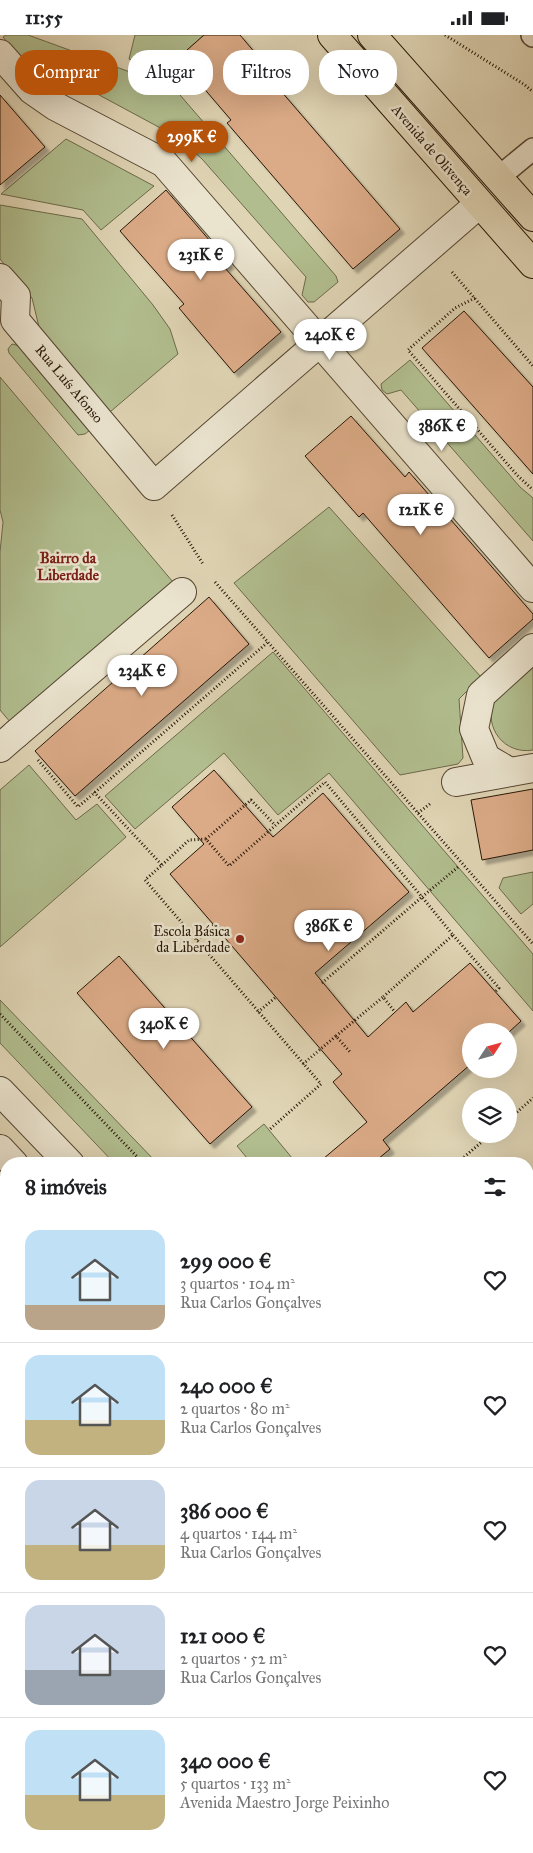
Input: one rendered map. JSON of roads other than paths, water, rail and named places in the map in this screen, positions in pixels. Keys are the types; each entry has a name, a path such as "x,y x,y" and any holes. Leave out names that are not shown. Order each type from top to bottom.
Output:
{"main road":[{"name":"Avenida de Olivença","path":"332,35 533,264"},
{"path":"372,35 533,217"}],"street":[{"path":"0,54 32,90 55,106 164,163 533,588"},
{"path":"320,341 479,204"},
{"name":"Rua Luís Afonso","path":"0,278 16,296 8,327 154,486 320,341"},
{"path":"8,741 182,592"},
{"path":"522,770 486,758 474,729 481,695 533,648"},
{"path":"456,782 522,770"},
{"path":"0,1091 63,1157"}],"lane":[{"path":"499,177 533,149"}],"place":[{"name":"Escola Básica da Liberdade","path":"240,939"}],"district":[{"name":"Bairro da Liberdade","path":"68,566"}]}
